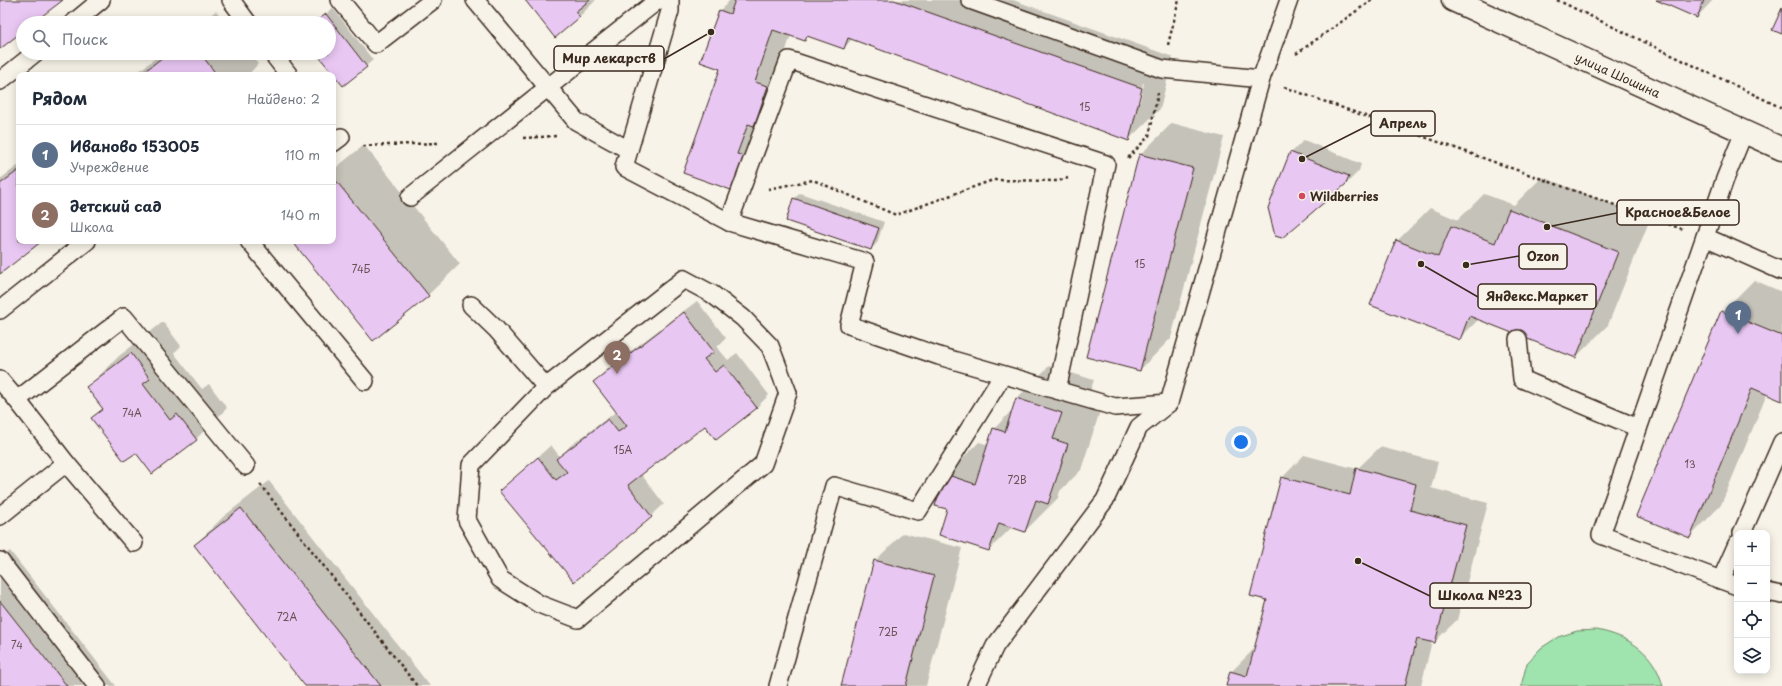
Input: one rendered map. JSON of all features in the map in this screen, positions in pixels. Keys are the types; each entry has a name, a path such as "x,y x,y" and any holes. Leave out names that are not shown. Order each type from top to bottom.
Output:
{"street":[{"name":"улица Шошина","path":"1453,0 1782,149"}],"lane":[{"path":"82,16 101,0"},
{"path":"230,0 243,16"},
{"path":"340,0 376,44 432,0"},
{"path":"475,0 576,121 628,150"},
{"path":"410,197 658,0"},
{"path":"670,0 670,11 624,167 729,222 865,262 850,325 940,356 1115,407 1169,403"},
{"path":"970,0 1162,69 1261,79"},
{"path":"976,686 995,646 1105,500 1139,427 1169,403 1261,79 1289,0"},
{"path":"0,81 26,60"},
{"path":"277,60 287,72"},
{"path":"729,222 789,60 1106,164 1057,390"},
{"path":"1734,585 1601,535 1725,180 1744,132"},
{"path":"1705,237 1782,271"},
{"path":"0,310 83,244"},
{"path":"251,244 365,381"},
{"path":"684,279 712,294 743,318 770,346 788,393 763,464 578,619 539,604 500,579 467,520 471,465 546,387 684,279"},
{"path":"471,305 496,329 546,387"},
{"path":"17,400 124,317 246,466"},
{"path":"1518,339 1522,379 1638,428"},
{"path":"778,686 834,486 918,511 1003,375"},
{"path":"0,380 66,463 134,543"},
{"path":"1743,530 1782,442"},
{"path":"0,516 66,463"},
{"path":"1721,580 1734,551"},
{"path":"0,561 97,686"},
{"path":"1770,593 1782,595"}],"path":[{"path":"740,194 812,180 896,215 993,180 1058,181 1130,157 1149,136 1162,69 1180,0"},
{"path":"1261,79 1372,0"},
{"path":"1558,0 1782,108"},
{"path":"1261,79 1705,237"},
{"path":"246,466 417,686"}],"green space":[{"path":"1597,630 1620,637 1639,648 1654,664 1663,686 1521,686 1527,663 1541,648 1558,637 1577,631"}],"building":[{"path":"0,0 63,0 42,16 16,16 16,36 0,49"},
{"path":"525,0 590,0 575,12 580,17 555,38"},
{"path":"735,0 894,0 1142,88 1129,141 848,38 844,49 807,36 805,41 773,30 755,82 768,86 754,126 748,124 737,154 744,156 731,190 683,173 720,69 700,62 719,10 730,14"},
{"path":"1656,0 1704,0 1697,18"},
{"path":"1782,8 1782,34 1772,30"},
{"path":"336,27 367,67 343,86 336,77 336,72 332,72 322,60 336,60"},
{"path":"159,60 205,60 215,72 144,72"},
{"name":"Wildberries","path":"1290,152 1349,176 1346,184 1282,238 1275,236 1268,208"},
{"path":"1139,154 1193,168 1140,371 1086,357"},
{"path":"16,172 16,244 38,244 0,274 0,184"},
{"path":"336,181 429,296 373,341 294,244 336,244"},
{"path":"793,198 879,228 871,250 786,221"},
{"path":"1509,209 1618,252 1576,358 1469,316 1460,340 1370,305 1396,240 1438,257 1451,226 1495,243"},
{"path":"1721,311 1782,336 1782,401 1752,388 1690,538 1636,516"},
{"path":"684,312 714,352 704,359 715,372 724,365 757,408 716,440 705,426 628,485 652,517 574,582 499,491 538,457 556,480 567,472 556,459 608,419 618,432 627,426 593,382"},
{"path":"131,353 150,379 143,384 170,420 177,414 197,440 152,474 136,453 124,461 91,418 103,409 86,387"},
{"path":"1016,398 1062,413 1053,439 1068,444 1048,504 1036,500 1025,532 999,523 989,551 939,535 947,509 935,506 945,474 975,484 993,428 1005,432"},
{"path":"1356,468 1416,484 1410,510 1466,525 1435,643 1417,639 1405,686 1226,686 1230,671 1247,676 1267,600 1250,596 1281,477 1350,495"},
{"path":"241,508 381,686 305,686 194,545"},
{"path":"874,560 934,576 906,686 841,686"},
{"path":"0,601 67,686 0,686"}],"place":[{"name":"Мир лекарств","path":"711,32"},
{"name":"Апрель","path":"1302,159"},
{"name":"Wildberries","path":"1302,196"},
{"name":"Красное&Белое","path":"1547,227"},
{"name":"Яндекс.Маркет","path":"1421,264"},
{"name":"Ozon","path":"1466,265"},
{"name":"Иваново 153005","path":"1738,334"},
{"name":"детский сад","path":"617,374"},
{"name":"Школа №23","path":"1358,561"}]}
